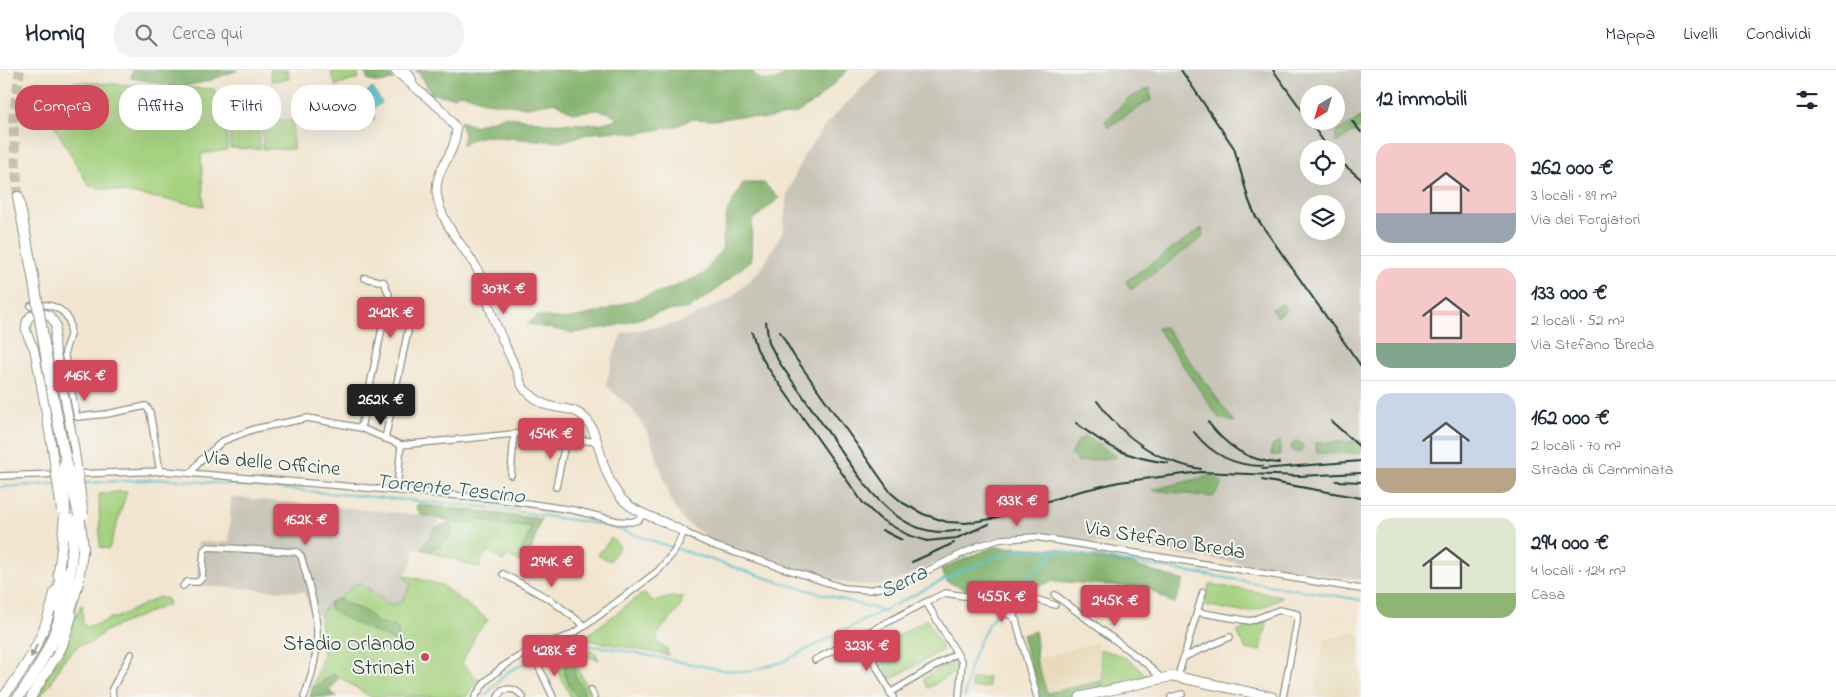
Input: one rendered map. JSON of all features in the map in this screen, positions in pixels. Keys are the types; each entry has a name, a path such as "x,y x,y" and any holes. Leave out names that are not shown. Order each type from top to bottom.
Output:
{"highway":[{"path":"18,197 50,380 68,447 74,542 70,581 62,610 46,652"},
{"path":"63,537 72,515"},
{"path":"72,515 83,548"},
{"path":"46,652 55,614 60,570"},
{"path":"18,697 46,652 60,635 73,602 79,578"}],"main road":[{"path":"3,697 21,673 47,624 60,570 63,537"},
{"path":"31,697 62,647 76,603 83,548"},
{"path":"1080,697 1099,695 1160,677 1178,676 1272,697"}],"street":[{"path":"394,70 443,111 456,128 454,147 440,171 436,193 442,215 476,269 494,319 523,387 535,399 549,406 570,408 581,414 589,423 609,482 617,496 626,504 644,514 684,532 674,552 658,571 586,626 568,636 533,648 502,667 485,682 475,697"},
{"path":"404,70 411,77 413,86"},
{"path":"361,428 389,295 384,282 365,278"},
{"path":"30,306 42,303 55,306 65,314 69,323 70,335 64,348 77,417 107,414 146,406 150,412 160,472"},
{"path":"385,439 412,312"},
{"path":"68,447 54,336 56,325 48,314 40,313 33,315 26,324 33,348 52,448 72,515"},
{"path":"56,325 69,323"},
{"path":"29,338 41,343 48,341 54,336"},
{"path":"191,474 200,461 222,441 254,429 308,418 361,428 401,446 514,434 597,442"},
{"path":"511,475 514,434"},
{"path":"556,486 566,438"},
{"path":"397,490 401,446"},
{"name":"Via delle Officine","path":"0,476 160,472 498,499 572,510 617,521 631,522 638,520 644,514"},
{"name":"Via Stefano Breda","path":"684,532 712,545 834,585 869,590 902,583 978,546 1001,539 1017,537 1035,538 1361,589"},
{"path":"183,586 187,582 198,582 202,578 204,550 208,547 296,552 301,556 317,615 316,660 304,697"},
{"path":"503,574 551,600 586,626"},
{"path":"1178,676 1203,592"},
{"path":"815,660 945,593 964,596 976,594 988,598 994,602 997,609 1013,617 1037,697"},
{"path":"1055,595 1148,665 1160,677"},
{"path":"1013,617 1020,606 1031,598 1055,605"},
{"path":"926,602 964,667 959,697"},
{"path":"1197,612 1250,621 1279,610 1292,611 1297,614 1283,697"},
{"path":"860,636 891,695 957,654"},
{"path":"1184,656 1230,637"},
{"path":"113,697 112,690 131,654"},
{"path":"538,665 553,697"},
{"path":"498,697 502,690 510,689 517,690 523,697"},
{"path":"590,690 594,697"},
{"path":"1171,697 1182,694"}],"shaded area":[{"path":"880,70 1361,70 1361,580 1031,534 1013,534 988,539 901,579 877,585 848,584 714,541 685,522 674,508 649,435 633,410 606,385 614,354 622,333 679,323 732,297 762,268 783,231 787,194 804,155 827,123"},
{"path":"231,497 421,515 438,518 438,523 421,549 416,547 414,550 413,560 405,575 411,585 401,603 389,605 354,585 338,599 330,602 320,615 311,615 304,592 197,586 198,542 229,542"},
{"path":"1354,633 1361,634 1361,697 1314,697 1324,640"},
{"path":"1098,642 1101,681 1047,694 1036,659"}],"green space":[{"path":"133,70 238,70 205,82 189,85 168,85 131,78"},
{"path":"270,70 288,70 289,79 272,81"},
{"path":"342,70 355,70 359,78 336,85 331,73"},
{"path":"363,70 383,70 394,79 381,83 369,81"},
{"path":"415,70 753,70 754,75 762,80 774,81 791,71 848,70 816,101 797,113 765,119 742,116 714,120 691,119 677,126 634,134 618,131 591,133 560,142 485,136 472,139 462,146 464,135 460,121 474,126 505,116 545,123 598,124 619,119 607,112 597,110 573,113 554,102 527,107 486,102 462,93 453,97 432,94 420,74"},
{"path":"74,82 134,85 119,85 119,130 202,130 202,88 212,89 212,130 227,130 227,150 201,154 204,206 89,186 57,130 109,130 109,85 69,85"},
{"path":"1150,88 1151,100 1108,127 1105,121 1128,99"},
{"path":"1361,117 1361,127 1341,140 1336,140 1336,132 1345,130 1345,127"},
{"path":"281,120 291,120 293,149 263,149 262,130 281,130"},
{"path":"230,130 259,130 260,149 230,148"},
{"path":"743,183 764,183 779,198 752,221 751,260 715,291 690,308 661,312 615,326 574,333 527,324 537,316 565,319 592,314 674,287 704,274 722,249 727,212"},
{"path":"1202,228 1203,237 1131,290 1126,281"},
{"path":"1282,303 1286,310 1277,317 1272,309"},
{"path":"1165,327 1234,422 1219,418 1157,328"},
{"path":"1085,436 1117,457 1078,462 1071,455 1078,441"},
{"path":"1280,441 1280,455 1271,455 1272,446"},
{"path":"1297,441 1303,447 1297,453 1291,447"},
{"path":"1361,441 1361,453 1317,453 1315,443"},
{"path":"1213,475 1223,483 1213,497 1152,490"},
{"path":"127,491 109,549 100,547 99,494"},
{"path":"418,504 541,519 526,566 520,562 520,553 531,530 530,526 498,525 482,519 463,524 421,515 416,507"},
{"path":"482,519 499,525 530,526 531,530 520,553 520,562 508,555 503,561 488,551 480,563 480,568 428,551 440,545 452,525 448,525 448,521 463,524"},
{"path":"452,525 451,535 440,545 428,551 421,549 436,527"},
{"path":"611,538 620,546 610,561 598,555"},
{"path":"994,547 1058,549 1089,558 1127,563 1184,581 1174,604 1148,588 1054,581 990,600 948,582 940,569"},
{"path":"404,575 441,585 488,620 476,634 462,663 478,679 466,697 371,697 334,674 312,689 323,656 320,615 330,602 330,608 374,631 376,622 368,613 338,599 354,585 361,583 389,605 401,603 411,585"},
{"path":"1209,584 1282,597 1253,611 1228,610 1205,605"},
{"path":"646,594 653,602 672,597 683,597 678,610 661,630 656,641 667,649 668,655 582,639 639,596"},
{"path":"159,597 167,599 169,604 107,630 90,643 79,645 62,662 53,680 40,697 34,697 69,640 77,613 82,604 83,623 86,627 104,622 110,618 116,618"},
{"path":"338,599 368,613 376,622 395,626 399,632 397,636 400,638 397,642 337,613 330,608 330,602"},
{"path":"1268,618 1261,651 1246,649 1237,632"},
{"path":"927,619 943,650 891,679 875,649"},
{"path":"1035,631 1037,643 1036,659 1047,693 1101,681 1103,688 1069,697 1039,697 1022,635"},
{"path":"579,648 595,652 599,660 581,655 576,659 583,664 578,668 590,694 585,697 571,697 550,657"},
{"path":"1100,650 1114,653 1126,659 1137,666 1148,677 1103,688"},
{"path":"571,653 573,654 575,676 584,690 584,697 577,697 565,675 565,664"},
{"path":"951,660 956,660 960,668 959,670 928,688 923,679 946,664 948,667 951,665"},
{"path":"334,674 339,677 329,691 338,697 310,697 312,689"},
{"path":"988,677 989,687 972,688 971,679"}],"water":[{"path":"375,91 382,103 375,107"}],"waterway":[{"name":"Torrente Tescino","path":"82,483 168,479 485,507 605,525 674,548"},
{"name":"Torrente Tescino","path":"0,487 55,484"},
{"name":"Torrente Tescino","path":"678,549 779,582 884,611"},
{"name":"Serra","path":"484,697 506,673 564,643 610,648 722,670 747,672 782,662 959,572 1014,550 1059,551 1361,600"},
{"path":"1000,606 1013,587 1041,568 1054,552"},
{"path":"965,697 968,675 975,653 984,632 996,613"}],"tunnel":[{"path":"18,197 13,120 20,70"}],"railway":[{"path":"1181,70 1234,148 1249,201 1256,217 1361,366"},
{"path":"1273,70 1300,108"},
{"path":"1352,121 1361,132"},
{"path":"1315,130 1323,140"},
{"path":"1345,166 1361,179"},
{"path":"766,322 769,343 779,362 871,491 901,519 919,528 938,532 960,530"},
{"path":"752,332 757,349 768,368 863,503 880,519 908,535 927,541 957,538 989,524"},
{"path":"780,332 794,356 891,493 903,503 923,514 947,522 966,523 991,519 1077,492 1119,482 1201,472 1299,476 1361,473"},
{"path":"1097,401 1107,414 1142,446 1155,454 1185,466 1201,469"},
{"path":"1331,421 1361,448"},
{"path":"1208,422 1223,439 1239,451 1248,456 1279,463"},
{"path":"1076,423 1119,451 1141,458 1168,463"},
{"path":"1194,432 1208,447 1224,457 1243,464 1263,466"},
{"path":"1262,469 1361,461"},
{"path":"1262,480 1361,498"},
{"path":"1336,481 1361,482"},
{"path":"882,530 902,540"},
{"path":"912,562 954,543"}],"place":[{"name":"Stadio Orlando Strinati","path":"425,657"}]}
